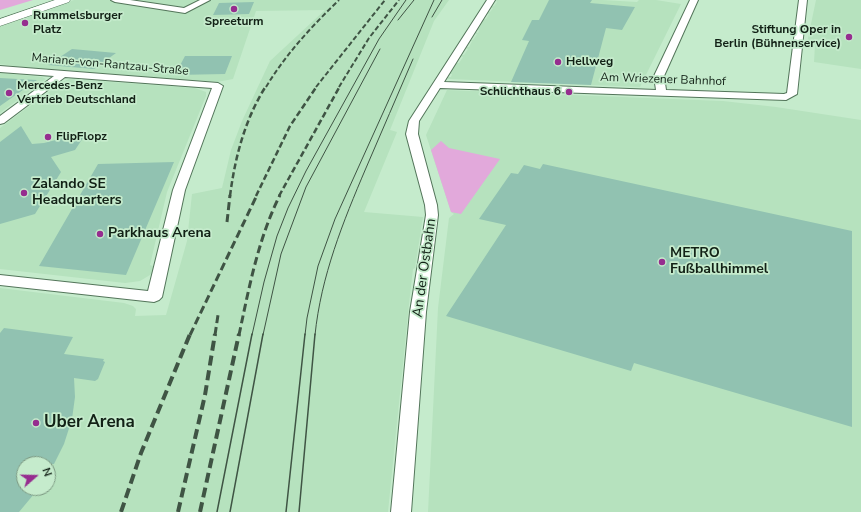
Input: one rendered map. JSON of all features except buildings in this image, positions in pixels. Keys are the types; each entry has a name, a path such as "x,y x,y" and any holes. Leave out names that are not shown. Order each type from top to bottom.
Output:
{"main road":[{"path":"0,17 47,0"},
{"path":"0,23 65,0"}],"street":[{"path":"115,0 185,11 206,0"},
{"name":"An der Ostbahn","path":"402,512 418,312 432,215 431,205 412,134 412,127 414,121 491,0"},
{"path":"662,93 659,76 694,0"},
{"name":"Am Wriezener Bahnhof","path":"437,85 781,98 790,96 792,94 802,0"},
{"name":"Mariane-von-Rantzau-Straße","path":"0,69 218,86 179,190 154,297 0,280"},
{"path":"2,118 63,74"}],"shaded area":[{"path":"0,0 33,0 0,10"},
{"path":"74,0 449,0 434,21 390,130 397,132 364,212 423,217 415,268 413,269 388,512 0,512 0,288 124,303 133,306 136,309 135,316 166,315 187,241 192,194 222,188 231,150 242,121 270,61 325,10 256,11 233,79 217,82 0,64 0,26"},
{"path":"495,0 602,0 637,2 639,0 656,0 681,4 640,87 448,79 448,77 451,77 452,74 450,74 456,63 459,63 463,57 460,56 464,55 468,49 465,48 469,47 472,41 470,40 473,40 477,34 474,33 478,33 479,30 477,30 483,19 486,19 489,14 486,13 490,12 493,8 490,7 494,6 497,2"},
{"path":"816,0 861,0 861,69 814,62 815,45 807,43"},
{"path":"0,73 42,77 46,79 0,113"},
{"path":"69,79 195,88 206,92 206,96 167,192 150,265 155,267 154,270 150,275 140,281 125,283 0,269 0,128 62,82"},
{"path":"447,90 723,101 776,107 861,120 861,512 428,512 438,308 449,218 454,214 451,212 426,135"},
{"path":"441,141 449,148 500,159 461,214 451,212 431,150"}],"tram line":[{"path":"252,335 264,282 277,236 288,208 306,171 379,39 406,0"},
{"path":"398,20 414,0"},
{"path":"305,335 318,266 335,219 434,0"},
{"path":"432,17 442,0"},
{"path":"263,335 281,254 306,187 380,49"},
{"path":"315,335 322,292 341,229 357,188 413,59"},
{"path":"217,512 252,334"},
{"path":"230,512 263,334"},
{"path":"286,512 305,334"},
{"path":"299,512 315,334"}],"railway":[{"path":"266,87 282,63 300,41 339,0"},
{"path":"316,87 385,0"},
{"path":"339,87 369,38 399,0"},
{"path":"230,196 242,139 252,112 266,86"},
{"path":"256,196 290,126 317,86"},
{"path":"279,196 340,86"},
{"path":"227,222 230,195"},
{"path":"190,335 257,195"},
{"path":"239,335 260,246 272,212 280,195"},
{"path":"215,335 218,315"},
{"path":"121,512 141,453 190,334"},
{"path":"178,512 205,395 215,334"},
{"path":"200,512 239,334"}],"place":[{"name":"Spreeturm","path":"234,9"},
{"name":"Rummelsburger Platz","path":"25,23"},
{"name":"Stiftung Oper in Berlin (Bühnenservice)","path":"849,37"},
{"name":"Hellweg","path":"558,62"},
{"name":"Schlichthaus 6","path":"569,92"},
{"name":"Mercedes-Benz Vertrieb Deutschland","path":"9,93"},
{"name":"FlipFlopz","path":"48,137"},
{"name":"Zalando SE Headquarters","path":"24,193"},
{"name":"Parkhaus Arena","path":"100,234"},
{"name":"METRO Fußballhimmel","path":"662,262"},
{"name":"Uber Arena","path":"36,423"}]}
